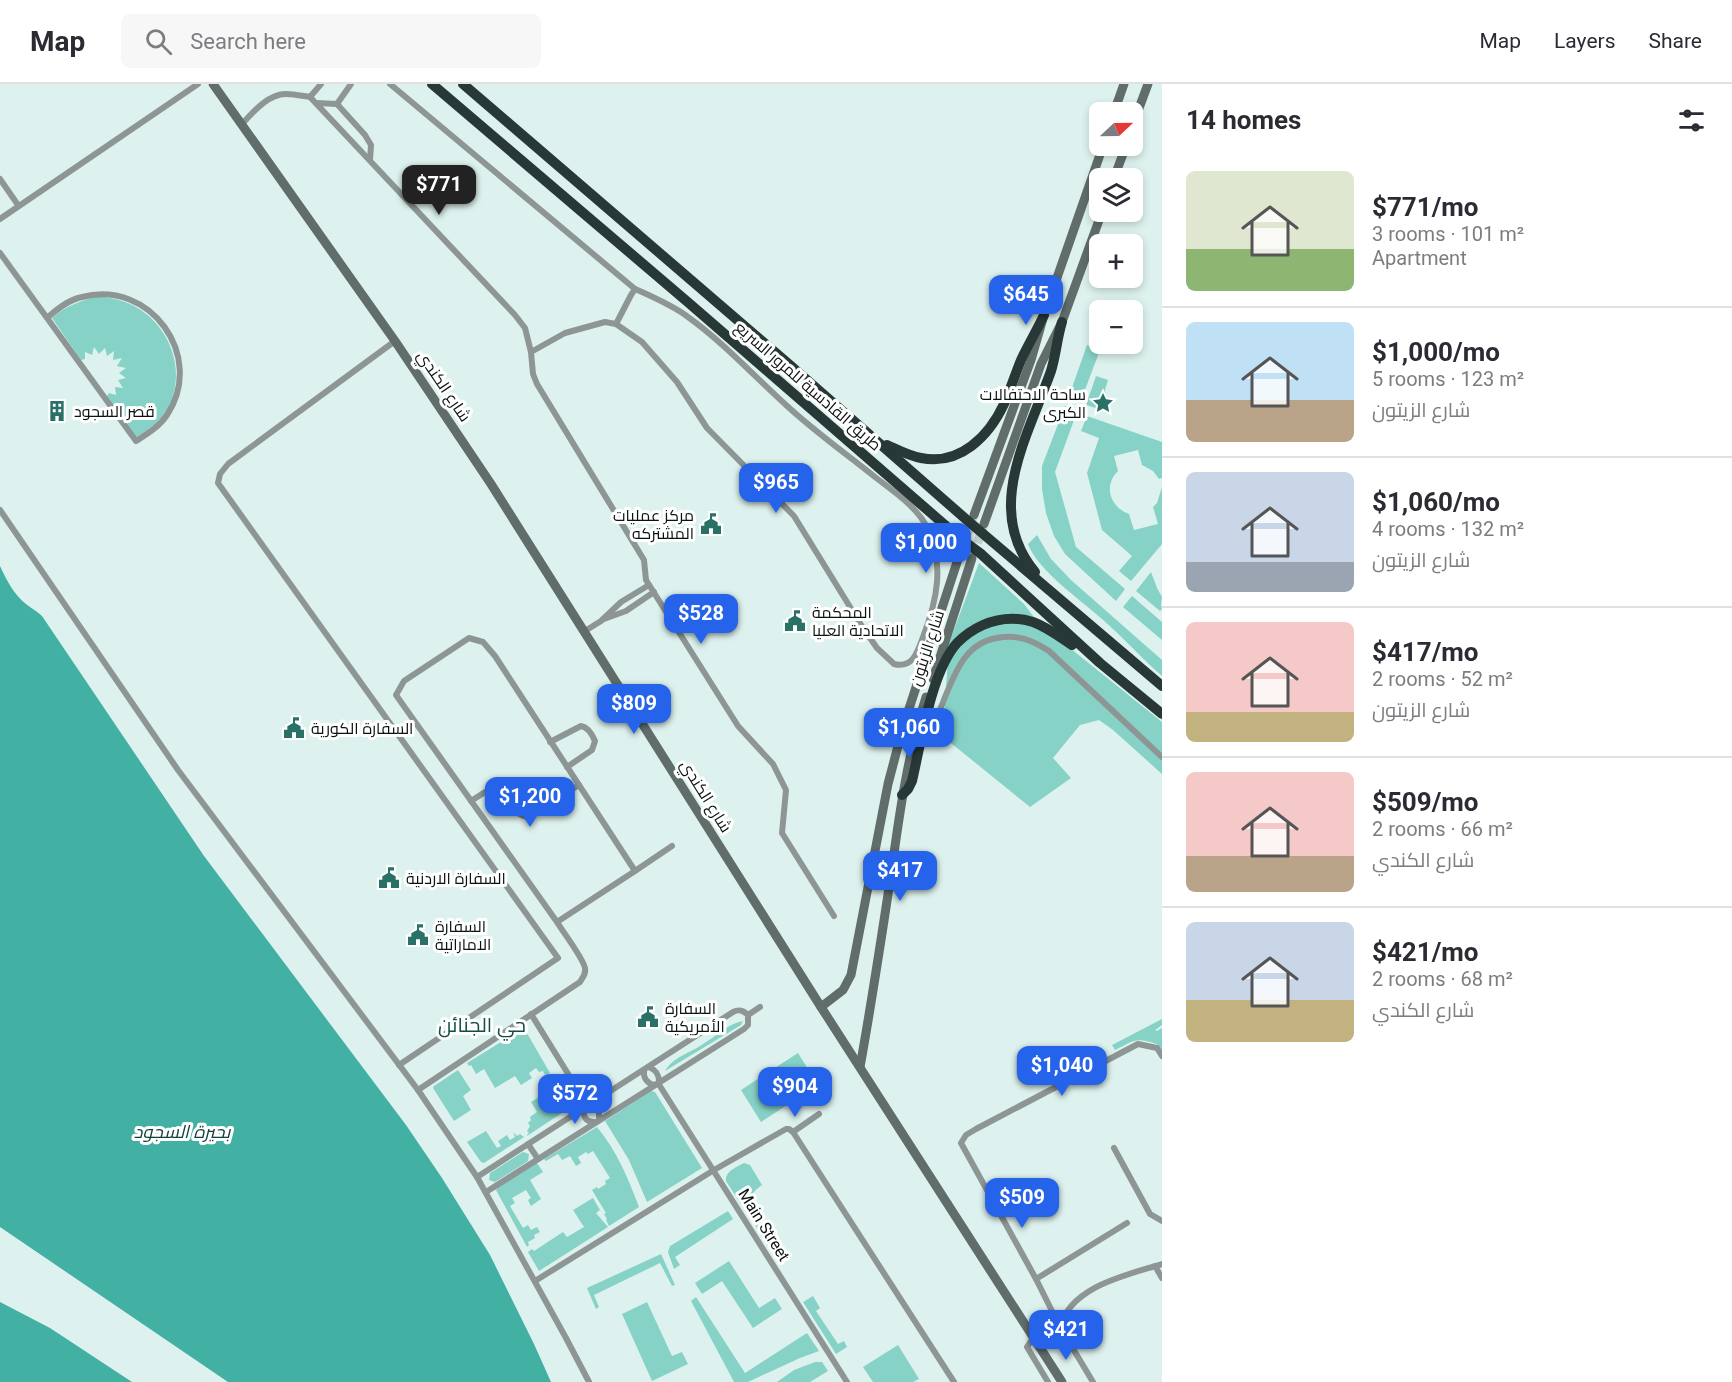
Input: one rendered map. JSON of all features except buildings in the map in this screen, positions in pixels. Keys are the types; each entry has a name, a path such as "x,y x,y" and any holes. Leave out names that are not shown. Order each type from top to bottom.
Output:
{"highway":[{"name":"طريق القادسية للمرور السريع","path":"432,84 690,303 961,538 976,556 1162,714"},
{"name":"طريق القادسية للمرور السريع","path":"463,84 874,439 971,518 985,536 1162,686"},
{"path":"470,84 508,123"},
{"path":"874,439 922,459 951,456 978,442 999,414 1022,359 1044,315"},
{"path":"1051,591 1030,566 1017,542 1012,526 1010,503 1014,476 1052,368 1062,322"},
{"path":"902,795 912,781 919,733 925,722 943,667 950,653 966,635 976,628 1004,619 1030,621 1043,626 1100,663"}],"main road":[{"name":"شارع الكندي","path":"213,84 395,341 491,484 1062,1382"},
{"path":"1118,102 1124,84"},
{"path":"1141,102 1148,84"},
{"path":"971,518 1031,360 1044,315 1100,156"},
{"path":"984,524 1041,364 1062,322 1098,222"},
{"path":"1039,330 1039,340 1042,345 1048,344 1056,334"},
{"name":"شارع الزيتون","path":"822,1007 843,990 851,975 888,784 903,727 962,550"},
{"name":"شارع الزيتون","path":"919,733 976,556"},
{"path":"903,727 919,733"},
{"path":"860,1067 902,795"}],"street":[{"path":"0,219 198,84"},
{"path":"310,98 321,84"},
{"path":"337,104 351,84"},
{"path":"390,84 635,289 681,312 700,326 787,406 905,500 917,513 926,526 934,547 938,564 938,581 930,619 913,660 905,664 894,664 877,648 794,516 707,428 677,382 642,342 616,324 605,322 574,330 531,352"},
{"path":"242,124 259,107 274,97 286,94 310,98 525,328 533,374 537,384 644,560 646,580 738,726 773,764 786,790 782,833 834,916"},
{"path":"316,103 337,104 371,145 370,160"},
{"path":"0,179 18,205"},
{"path":"0,253 135,441 152,432 167,415 176,395 179,374 177,352 160,320 149,309 136,302 115,295 100,294 81,297 63,305 47,318"},
{"path":"616,324 635,289"},
{"path":"395,341 228,464 218,478 218,483 558,958 399,1065"},
{"path":"0,510 178,770 418,1090 477,1177 589,1382"},
{"path":"585,632 621,602 649,585"},
{"path":"601,621 626,610 654,592"},
{"path":"925,722 938,714 959,664 968,653 993,638 1008,636 1023,638 1049,651 1162,757"},
{"path":"418,1090 580,982 585,968 556,922 396,695 404,681 469,638 483,642 495,656 635,871"},
{"path":"550,742 581,726 586,727 592,734 595,741 592,750 567,766"},
{"path":"471,801 491,790 517,813 528,817 579,785"},
{"path":"556,922 672,846"},
{"path":"748,1015 760,1007"},
{"path":"477,1177 733,1012 742,1011 748,1015"},
{"path":"531,1014 587,1107 585,1118 588,1121 597,1121"},
{"path":"486,1192 744,1029 748,1025 748,1015"},
{"path":"1093,1382 1060,1328 1036,1279 961,1143 966,1135 1138,1044 1157,1048 1162,1056"},
{"path":"646,1068 644,1077 648,1083 657,1084"},
{"path":"646,1068 656,1071 657,1084"},
{"name":"Main Street","path":"657,1084 714,1170 847,1382"},
{"path":"587,1107 593,1106 599,1112 597,1121"},
{"path":"794,1132 819,1114"},
{"path":"535,1281 714,1170 789,1129 794,1132 954,1382"},
{"path":"528,1144 538,1159"},
{"path":"1114,1148 1150,1214 1162,1221"},
{"path":"1036,1279 1127,1223"},
{"path":"1060,1328 1066,1311 1106,1281 1159,1265 1162,1278"},
{"path":"1034,1337 1027,1347 1048,1382"}],"shaded area":[{"path":"98,296 126,302 146,314 165,336 175,363 176,378 169,406 155,424 136,437 107,396 109,393 116,395 115,387 123,388 118,380 126,378 119,373 126,368 117,366 122,358 113,360 114,351 107,356 105,348 99,354 94,347 92,355 85,352 85,359 81,360 52,318 68,307"},
{"path":"1087,345 1089,354 1098,354 1080,403 1068,399"},
{"path":"1096,376 1108,380 1105,390 1109,412 1086,405"},
{"path":"1065,406 1077,412 1055,472 1076,547 1125,589 1116,601 1065,554 1054,536 1046,513 1042,489 1042,466"},
{"path":"1087,416 1162,442 1162,478 1159,479 1153,471 1142,465 1138,450 1114,456 1118,471 1111,483 1111,496 1122,511 1129,514 1134,530 1158,524 1153,507 1157,503 1162,487 1162,544 1131,581 1119,571 1132,556 1102,530 1087,473 1099,438 1081,431"},
{"path":"1037,535 1051,559 1071,580 1162,660 1162,676 1041,564 1028,544"},
{"path":"979,563 1024,604 1042,628 1162,722 1162,774 1099,720 1080,725 1053,758 1071,778 1030,807 946,739 944,718 949,643"},
{"path":"1151,572 1162,597 1160,611 1136,591"},
{"path":"1132,596 1162,622 1162,640 1123,607"},
{"path":"1162,1019 1162,1025 1155,1030 1162,1028 1162,1053 1157,1044 1139,1040 1115,1050 1112,1045"},
{"path":"743,1021 741,1025 665,1071 677,1059 727,1027"},
{"path":"524,1028 550,1073 545,1075 543,1071 539,1072 536,1068 529,1073 532,1078 521,1085 515,1076 495,1088 484,1069 476,1074 471,1065 467,1063"},
{"path":"798,1053 818,1085 761,1122 741,1090"},
{"path":"458,1070 471,1090 463,1096 471,1110 454,1121 433,1088"},
{"path":"551,1075 571,1107 527,1136 530,1117 537,1112 531,1102 550,1090 548,1086 551,1084 547,1078"},
{"path":"651,1091 655,1092 702,1168 647,1202 629,1160 605,1121"},
{"path":"597,1127 616,1155 639,1207 609,1226 604,1214 606,1213 592,1190 606,1184 605,1181 610,1178 593,1151 578,1157 581,1163 576,1166 570,1156 562,1160 558,1154 546,1161 544,1159"},
{"path":"486,1131 497,1148 501,1146 498,1141 507,1135 510,1140 515,1137 513,1132 517,1136 520,1134 524,1137 484,1163 467,1142"},
{"path":"523,1152 529,1154 528,1161 495,1182 489,1180 490,1173"},
{"path":"537,1163 543,1172 530,1180 541,1199 531,1206 528,1200 531,1198 526,1190 512,1198 515,1203 510,1206 523,1228 528,1225 531,1230 537,1227 540,1232 534,1235 535,1238 528,1242 527,1247 496,1190"},
{"path":"744,1163 750,1165 762,1185 742,1206 726,1178 729,1172"},
{"path":"593,1198 600,1210 596,1213 608,1227 539,1271 528,1252 532,1249 534,1251 563,1232 567,1237 584,1227 573,1210"},
{"path":"752,1207 782,1255 776,1258 746,1211"},
{"path":"728,1211 733,1219 675,1257 680,1265 674,1269 668,1252 670,1246"},
{"path":"661,1254 675,1285 672,1286 660,1263 594,1295 599,1307 596,1309 587,1288"},
{"path":"729,1261 759,1308 775,1298 782,1309 753,1328 722,1281 702,1294 695,1283"},
{"path":"813,1296 820,1308 816,1311 838,1344 844,1341 847,1347 836,1354 803,1302"},
{"path":"696,1297 745,1373 807,1333 819,1351 748,1382 734,1382 691,1301"},
{"path":"647,1302 672,1356 682,1352 688,1364 652,1381 622,1314"},
{"path":"898,1345 919,1379 913,1382 873,1382 863,1367"},
{"path":"815,1362 822,1362 828,1371 810,1382 777,1382 794,1370"}],"water":[{"name":"بحيرة السجود","path":"0,566 18,596 42,616 204,856 406,1125 442,1178 490,1255 551,1382 228,1382 0,1227"},
{"path":"0,1302 50,1328 132,1382 0,1382"}],"tunnel":[{"path":"963,547 973,517"},
{"path":"973,556 983,527"}],"place":[{"name":"ساحة الاحتفالات الكبرى","path":"1103,403"},
{"name":"قصر السجود","path":"57,411"},
{"name":"مركز عمليات المشتركه","path":"711,524"},
{"name":"المحكمة الاتحادية العليا","path":"795,621"},
{"name":"السفارة الكورية","path":"294,728"},
{"name":"السفارة الاردنية","path":"389,878"},
{"name":"السفارة الاماراتية","path":"418,935"},
{"name":"السفارة الأمريكية","path":"648,1017"}],"district":[{"name":"حي الجنائن","path":"482,1025"}]}
